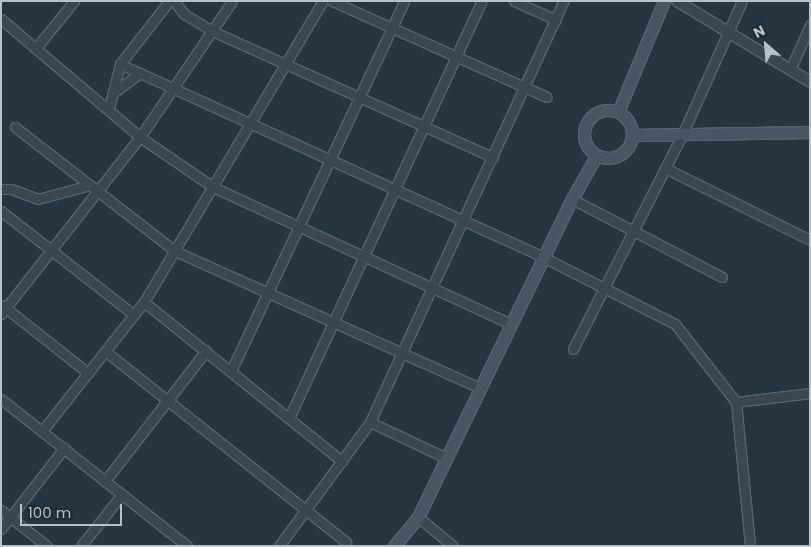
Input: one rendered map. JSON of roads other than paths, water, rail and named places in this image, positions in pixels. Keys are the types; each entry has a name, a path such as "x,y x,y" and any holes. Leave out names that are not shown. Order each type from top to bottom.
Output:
{"main road":[{"path":"618,112 664,1"},
{"path":"610,110 618,112 629,121 633,135 631,143 620,156 612,159 596,156 590,152 584,140 585,126 594,114 610,110"},
{"path":"633,135 810,132"},
{"path":"394,546 418,517 543,257 596,156"}],"street":[{"path":"36,48 74,1"},
{"path":"109,108 120,64 169,1"},
{"path":"174,1 184,14 212,31 492,157"},
{"path":"88,373 3,309 52,250 140,136 232,1"},
{"path":"42,431 144,302 323,1"},
{"path":"332,1 547,96"},
{"path":"231,371 404,1"},
{"path":"289,418 482,1"},
{"path":"514,1 556,20"},
{"path":"279,546 370,422 564,1"},
{"path":"677,1 810,82"},
{"path":"573,349 682,135 742,1"},
{"path":"1,19 95,96 140,136 213,187 511,324"},
{"path":"790,70 810,25"},
{"path":"120,64 543,257 675,324 736,402 750,546"},
{"path":"95,96 104,97 113,93 140,73"},
{"path":"15,127 175,251 480,388"},
{"path":"665,168 810,240"},
{"path":"1,189 11,189 38,199 90,185"},
{"path":"572,199 722,277"},
{"path":"1,210 134,315"},
{"path":"144,302 342,461"},
{"path":"105,351 346,542"},
{"path":"105,481 206,351"},
{"path":"736,402 810,393"},
{"path":"1,399 187,546"},
{"path":"370,422 446,458"},
{"path":"1,529 64,448"},
{"path":"81,546 122,494"},
{"path":"1,510 47,546"},
{"path":"418,517 453,546"}]}
